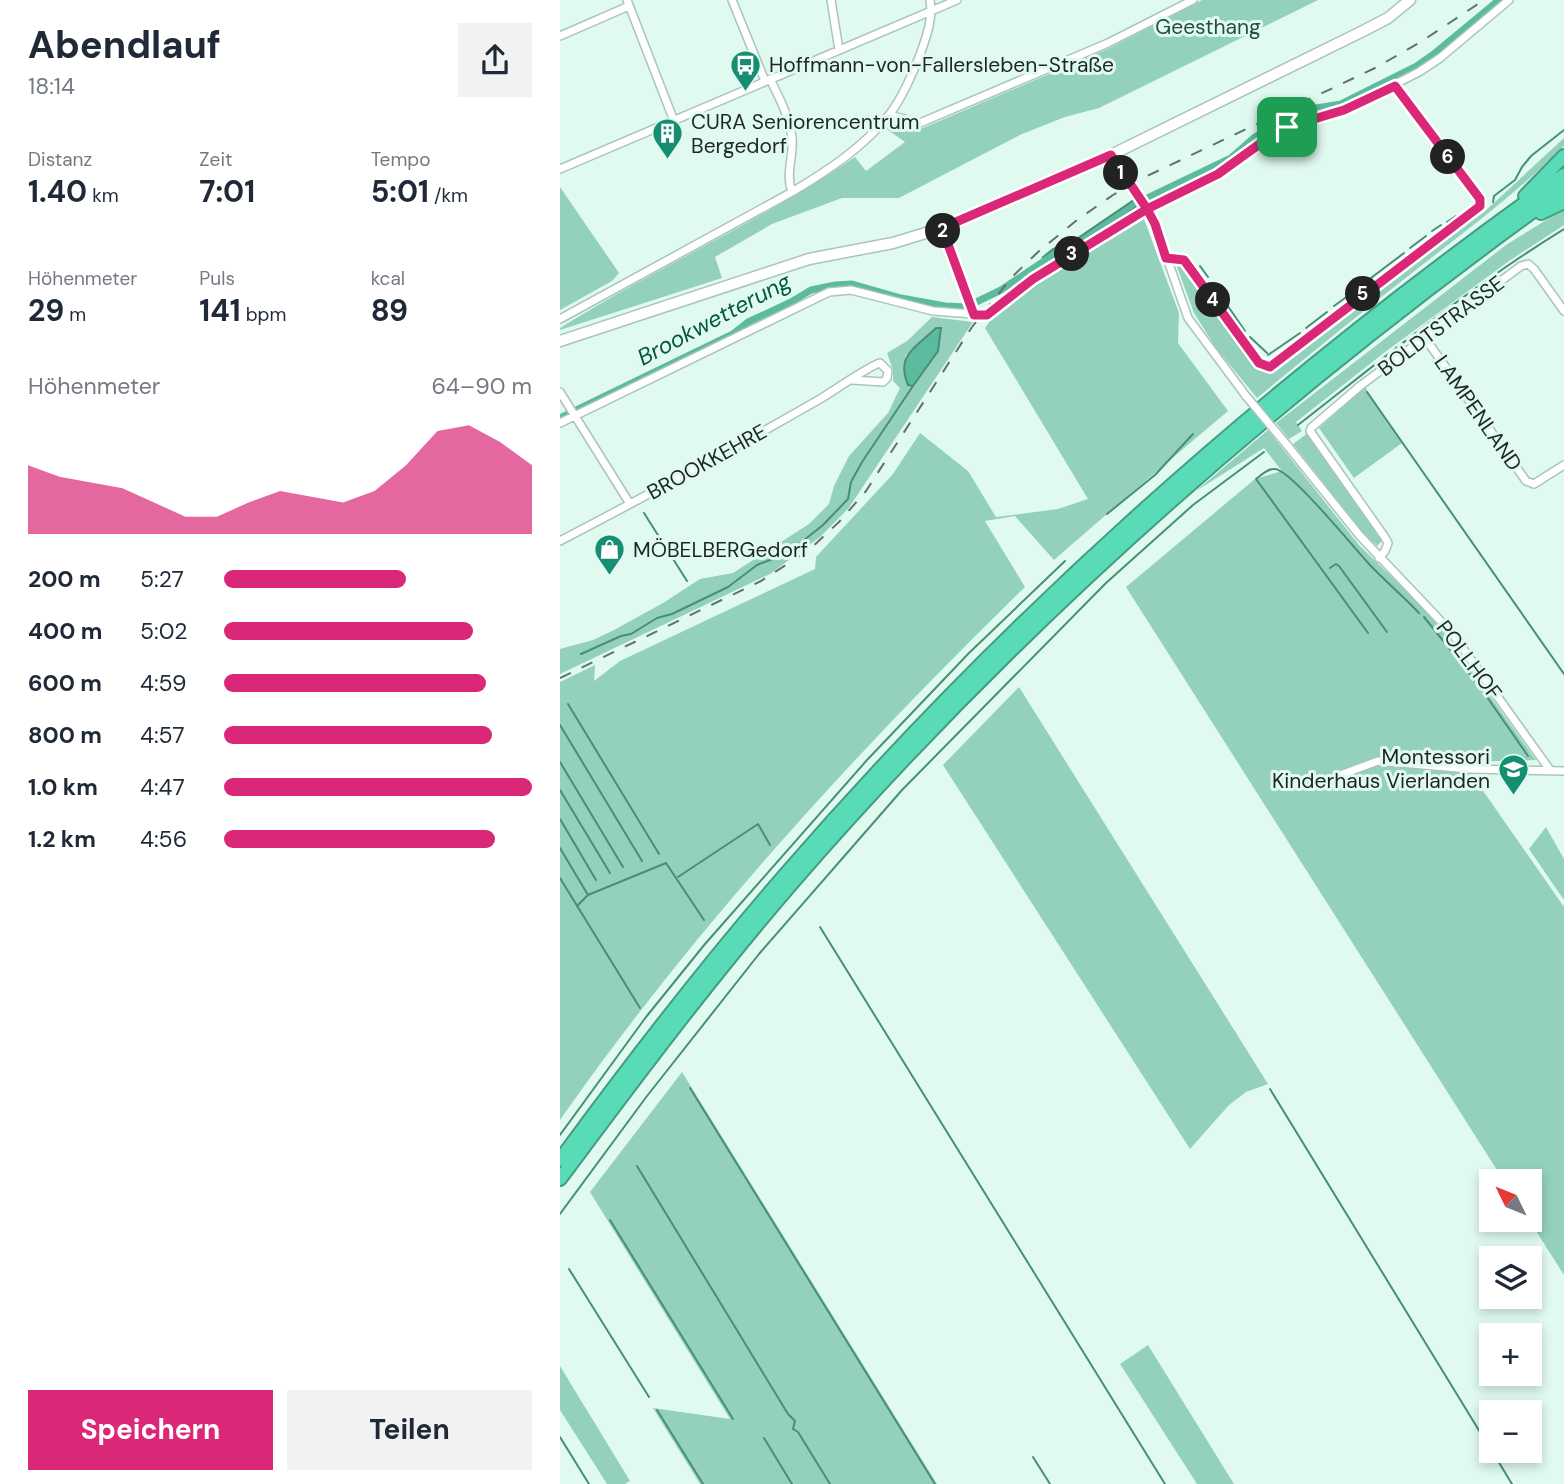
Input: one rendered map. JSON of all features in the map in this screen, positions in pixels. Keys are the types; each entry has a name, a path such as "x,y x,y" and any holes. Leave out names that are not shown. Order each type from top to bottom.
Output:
{"highway":[{"path":"1509,222 1564,156"},
{"path":"560,1179 681,1019 793,882 990,672 1108,558 1251,432 1564,175"},
{"path":"560,1160 671,1012 777,885 981,664 1101,550 1254,414 1334,349 1509,222 1564,189"},
{"path":"1509,222 1564,202"}],"main road":[{"path":"560,341 809,259 893,243 942,228 1111,155 1388,18 1410,0"}],"street":[{"path":"732,0 788,120 792,135 789,183 792,192"},
{"path":"831,0 839,50"},
{"path":"560,319 792,192 851,152 889,115 906,88 929,30 932,11 930,0"},
{"path":"560,169 957,0"},
{"path":"889,115 920,123 1108,43 1194,0"},
{"path":"560,423 573,413 829,292 852,290 933,311 971,308 987,315 1033,279 1147,209 1218,174 1287,127 1344,110 1395,86 1440,58 1509,0"},
{"path":"560,36 628,3 674,121"},
{"path":"1111,155 1147,209 1166,258 1184,260 1259,363 1270,367 1480,206 1480,199 1395,86"},
{"path":"942,228 971,308"},
{"name":"POLLHOF","path":"1166,258 1188,318 1246,396 1379,558 1452,633 1550,770"},
{"name":"BOLDTSTRASSE","path":"1379,558 1388,543 1310,431 1311,428 1360,386 1521,266 1528,264 1564,311"},
{"name":"LAMPENLAND","path":"1425,338 1526,481 1534,484 1564,465"},
{"name":"BROOKKEHRE","path":"560,541 743,444 852,380 875,363 884,365 888,371 883,382 852,380"},
{"path":"560,392 630,504"},
{"path":"1316,783 1356,770 1368,762 1378,761 1469,769 1564,771"}],"green space":[{"name":"Geesthang","path":"1202,0 1318,0 1099,108 1065,117 1022,134 899,198 842,198 772,224 715,257 722,278 560,330 596,306 783,202 855,157 866,171 905,142 885,128 892,120 923,128 1112,47"},
{"path":"1564,138 1564,146 1509,196 1257,398 1216,348 1194,313 1176,264 1182,266 1255,366 1271,371 1443,239 1483,213"},
{"path":"560,187 619,273 612,281 560,310"},
{"path":"1564,209 1564,225 1509,261 1385,352 1296,422 1302,431 1289,439 1276,423 1506,245"},
{"path":"1144,219 1179,313 1178,343 1228,411 1054,560 1015,516 985,521 1025,587 900,712 780,843 666,978 560,1120 560,682 595,665 594,681 620,661 815,569 816,557 893,474 920,433 968,471 996,517 1058,509 1088,499 985,328 1032,287"},
{"path":"932,317 973,322 848,509 820,537 770,574 560,674 560,649 593,640 614,630 700,579 733,573 809,524 829,504 834,486 849,456 888,413 900,388 893,381 893,370 887,353 907,341","holes":["936,328 940,328 938,351 913,386 905,356"]},
{"path":"1365,387 1402,443 1354,478 1319,428"},
{"path":"1268,430 1359,545 1434,618 1536,760 1463,762 1564,907 1564,1275 1537,1232 1542,1232 1542,1169 1496,1169 1126,587 1255,479 1282,471 1264,448 1196,491"},
{"path":"1309,432 1383,540 1377,546 1363,533 1293,444"},
{"path":"1019,687 1268,1084 1246,1092 1229,1105 1190,1149 943,765"},
{"path":"1546,827 1564,859 1564,900 1529,849"},
{"path":"682,1072 937,1484 700,1484 653,1408 730,1419 590,1192"},
{"path":"1148,1345 1234,1484 1197,1484 1120,1364"},
{"path":"560,1366 630,1481 625,1484 607,1484 560,1410"}],"shaded area":[{"path":"1134,200 1138,206 1104,229 1068,249 1042,258 1053,249 1078,238"},
{"path":"936,328 941,328 938,351 913,386 908,385 904,366 906,358 915,346"}],"waterway":[{"path":"1137,203 1231,158 1255,137 1283,121 1310,109 1341,104 1415,67 1499,0"},
{"path":"1493,202 1494,196 1515,180 1531,156 1564,130"},
{"path":"1447,222 1456,216"},
{"path":"1432,231 1441,225"},
{"path":"1298,425 1461,299 1564,229"},
{"path":"1410,248 1426,236"},
{"name":"Brookwetterung","path":"560,418 733,334 748,322 811,290 852,284 901,298 966,307 1001,290 1059,251"},
{"path":"1363,284 1404,253"},
{"path":"1200,266 1208,277"},
{"path":"1214,286 1245,331"},
{"path":"1334,306 1356,290"},
{"path":"1306,328 1327,312"},
{"path":"1268,355 1300,333"},
{"path":"1250,337 1267,353"},
{"path":"581,654 631,634 657,618 672,614 728,587 757,565 788,553 823,525 848,499 851,482 862,462 913,386"},
{"path":"1367,392 1564,674"},
{"path":"1107,514 1155,475 1193,434"},
{"path":"560,1214 647,1096 759,954 902,790 1106,583 1193,505 1264,452"},
{"path":"1368,633 1256,479 1265,472 1275,469 1294,482 1369,564 1419,613"},
{"path":"644,513 687,581"},
{"path":"560,1135 646,1017 705,944 867,760 969,653 1065,561"},
{"path":"1330,568 1336,564 1339,566 1387,632"},
{"path":"1424,617 1478,684 1528,756"},
{"path":"568,704 659,854"},
{"path":"560,725 642,861"},
{"path":"560,762 623,867"},
{"path":"560,790 610,873"},
{"path":"560,819 596,880"},
{"path":"678,877 758,824 770,845"},
{"path":"560,848 588,895"},
{"path":"577,906 588,895 666,863 704,920"},
{"path":"560,878 640,1008"},
{"path":"820,927 1165,1484"},
{"path":"690,1088 935,1484"},
{"path":"1270,1089 1479,1430"},
{"path":"637,1166 788,1414 795,1421 793,1429 798,1432 830,1484"},
{"path":"610,1220 733,1419"},
{"path":"569,1269 649,1397"},
{"path":"657,1410 703,1484"},
{"path":"560,1437 589,1484"},
{"path":"764,1438 792,1484"},
{"path":"1033,1457 1050,1484"},
{"path":"1499,1463 1512,1484"}],"railway":[{"path":"560,678 761,581 809,550 839,522 866,491 972,327 1012,277 1077,220 1145,177 1375,68 1484,0"}],"place":[{"name":"Hoffmann-von-Fallersleben-Straße","path":"746,92"},
{"name":"CURA Seniorencentrum Bergedorf","path":"668,161"},
{"name":"MÖBELBERGedorf","path":"610,577"},
{"name":"Montessori Kinderhaus Vierlanden","path":"1513,796"}],"route":[{"path":"1287,127 1218,174 1147,209 1111,155 942,228 974,315 987,315 1033,279 1147,209 1166,258 1184,260 1259,363 1270,367 1441,234 1478,210 1482,203 1395,86 1344,110 1287,127"}]}
